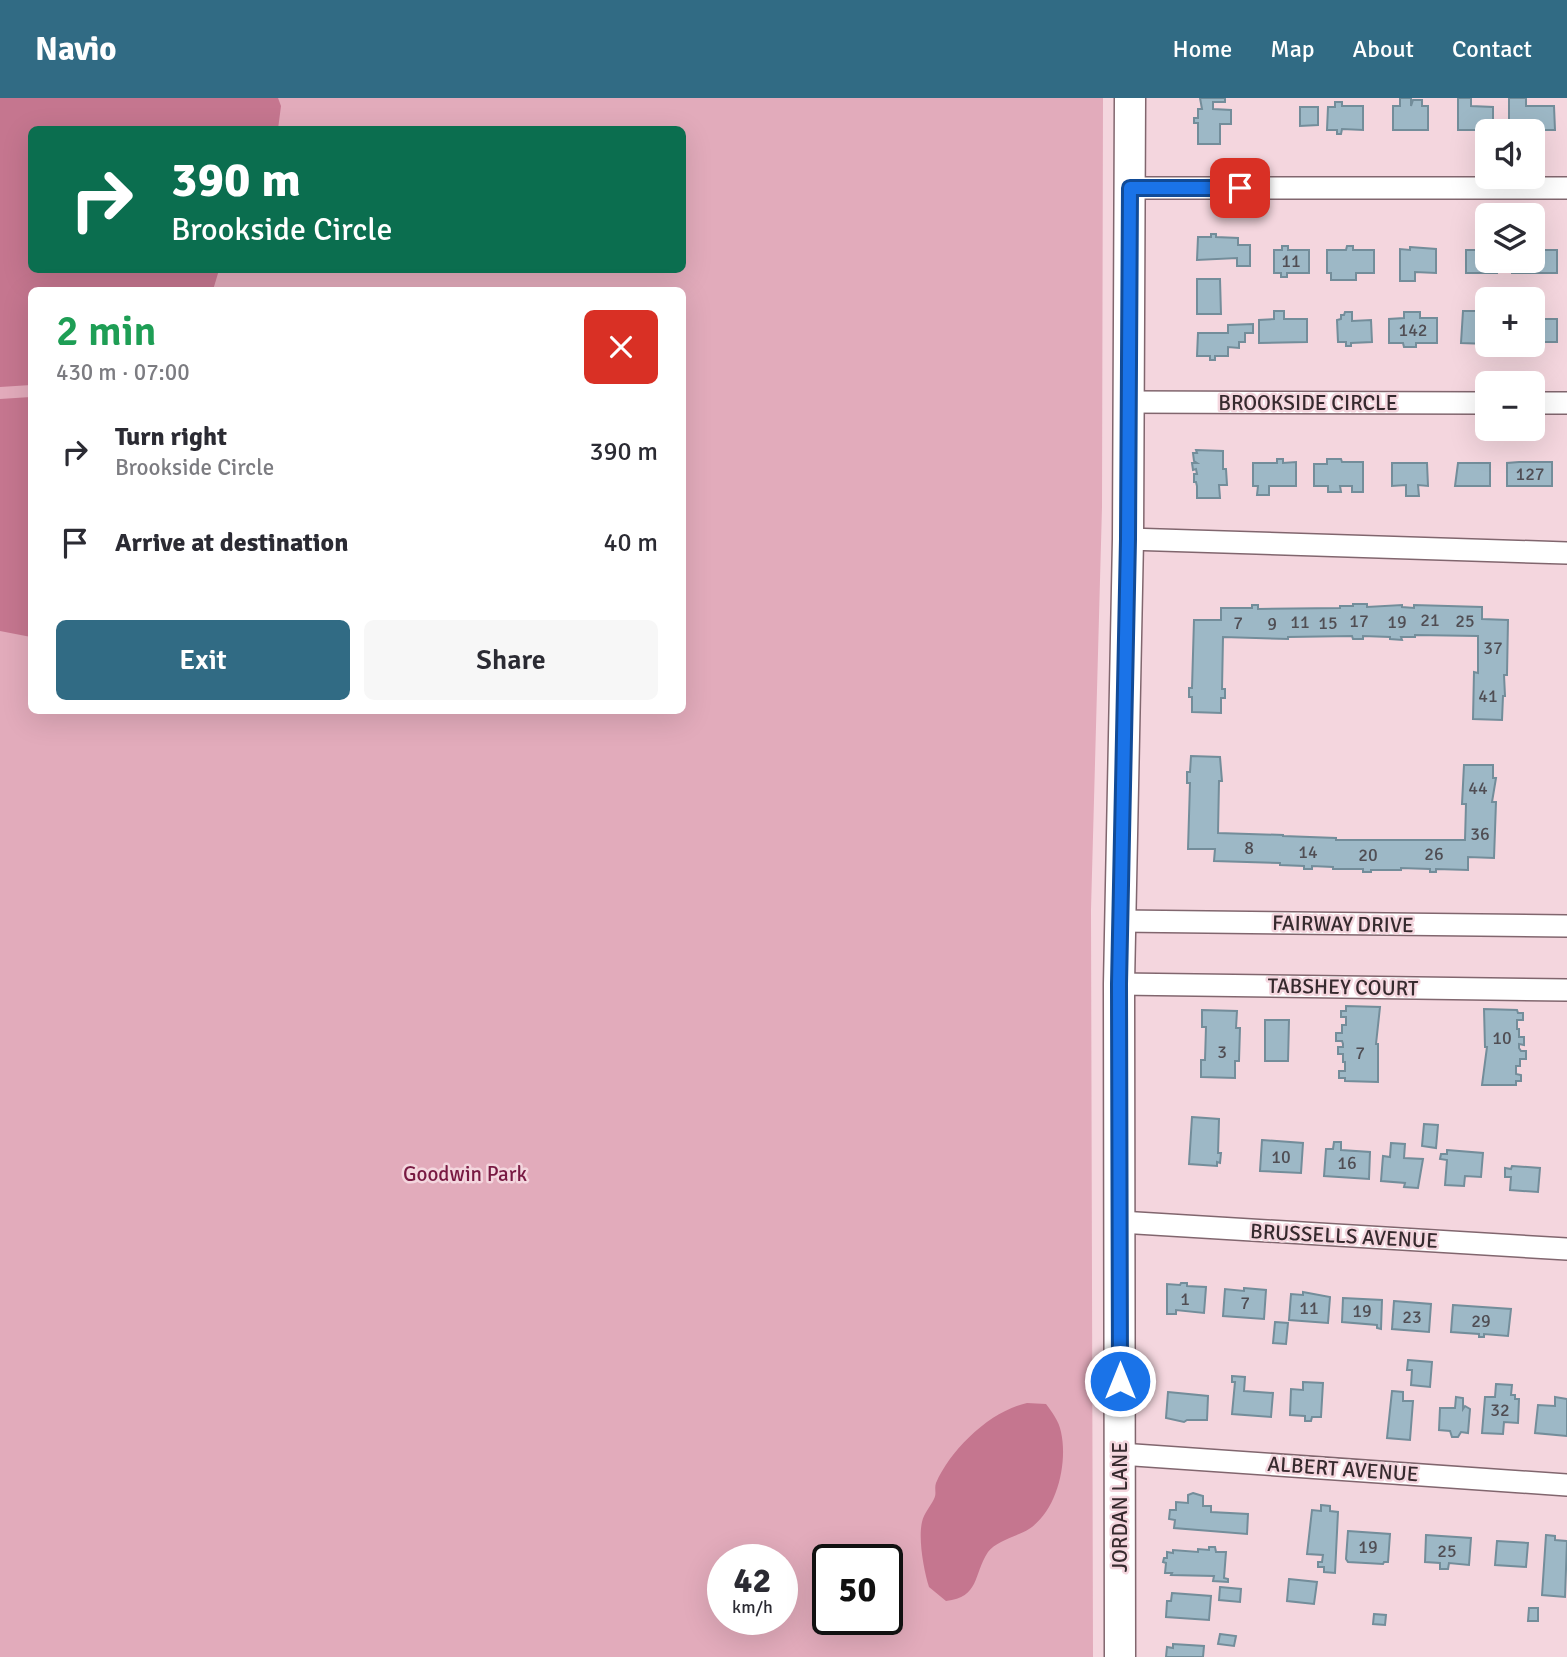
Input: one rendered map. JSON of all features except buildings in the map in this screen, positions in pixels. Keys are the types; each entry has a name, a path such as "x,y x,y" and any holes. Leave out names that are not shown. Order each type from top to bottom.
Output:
{"main road":[{"name":"JORDAN LANE","path":"1120,1657 1119,984 1128,539 1130,98"}],"street":[{"path":"1130,188 1567,188"},
{"name":"BROOKSIDE CIRCLE","path":"1129,402 1475,403"},
{"path":"1545,403 1567,403"},
{"path":"1128,539 1567,553"},
{"name":"FAIRWAY DRIVE","path":"1120,921 1567,926"},
{"name":"TABSHEY COURT","path":"1119,984 1567,990"},
{"name":"BRUSSELLS AVENUE","path":"1120,1222 1567,1249"},
{"name":"ALBERT AVENUE","path":"1120,1454 1567,1485"}],"green space":[{"name":"Goodwin Park","path":"0,98 1103,98 1102,507 1091,910 1093,1657 0,1657"}],"shaded area":[{"path":"0,98 278,98 281,106 278,126 28,126 28,273 218,273 214,287 28,287 28,385 0,387"},
{"path":"28,397 28,636 0,631 0,399"},
{"path":"1027,1403 1046,1404 1060,1428 1063,1458 1053,1499 1039,1521 988,1552 974,1584 965,1595 946,1601 929,1587 921,1546 922,1522 935,1497 936,1483 951,1457 973,1433 999,1414"}],"route":[{"path":"1120,1381 1119,984 1128,539 1130,188 1240,188"}]}
